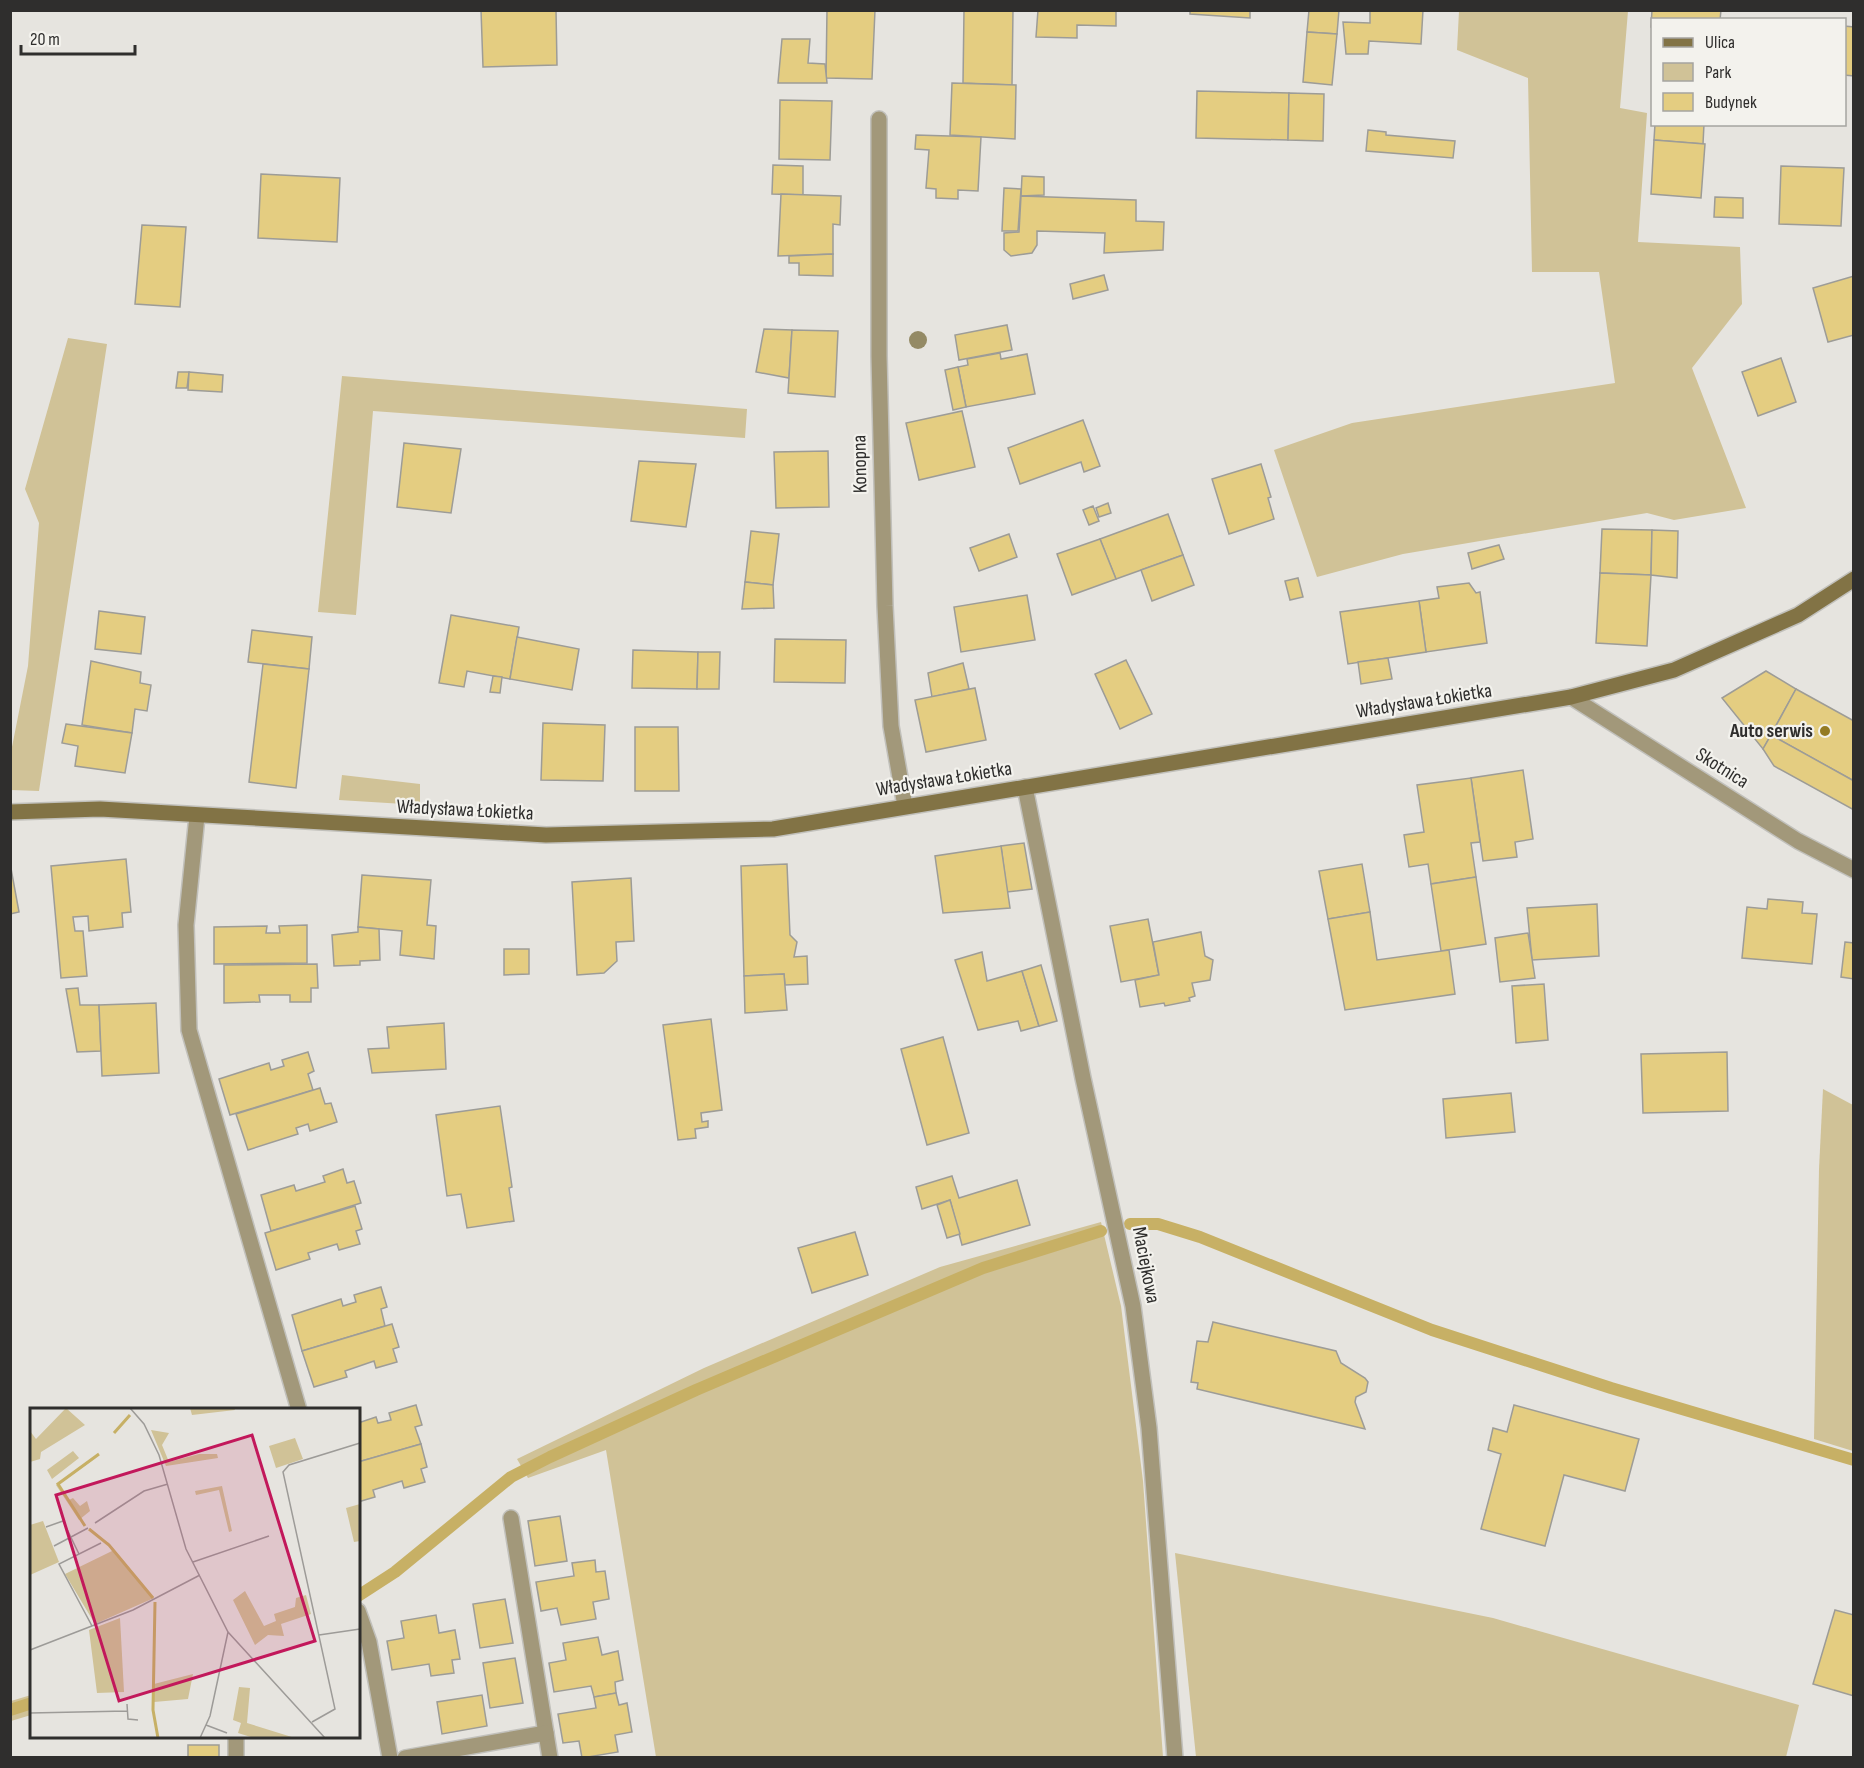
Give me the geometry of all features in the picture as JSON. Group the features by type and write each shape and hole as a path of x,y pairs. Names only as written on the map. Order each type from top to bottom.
{"street":[{"name":"Konopna","path":"879,119 879,356 885,594 891,726 905,806"},
{"name":"Władysława Łokietka","path":"10,812 100,809 546,835 773,829 1571,697 1674,670 1798,615 1854,579"},
{"name":"Skotnica","path":"1571,697 1798,841 1854,870"},
{"name":"Maciejkowa","path":"1025,787 1083,1078 1116,1218 1133,1306 1149,1428 1175,1758"},
{"path":"197,816 186,925 189,1030 297,1408"},
{"path":"511,1518 550,1758"},
{"path":"360,1617 369,1642 390,1758"},
{"path":"405,1758 546,1733"},
{"path":"236,1738 236,1758"}],"green space":[{"path":"1459,11 1628,11 1620,108 1647,113 1638,242 1740,247 1742,304 1692,368 1746,508 1674,520 1647,513 1403,554 1317,577 1274,450 1352,423 1615,383 1599,272 1532,272 1528,78 1457,50"},
{"path":"68,338 107,344 39,791 11,790 11,752 28,666 39,523 25,489"},
{"path":"342,376 747,409 745,438 373,411 356,615 318,612"},
{"path":"342,775 420,784 420,805 339,800"},
{"path":"1823,1089 1853,1105 1853,1451 1814,1439 1819,1169"},
{"path":"1101,1222 1121,1306 1143,1481 1163,1757 656,1757 606,1450 528,1478 517,1459 704,1368 940,1267"},
{"path":"1175,1553 1493,1618 1799,1705 1786,1757 1196,1757"},
{"path":"30,1695 30,1715 11,1721 11,1701"}],"building":[{"path":"481,10 556,10 557,65 483,67"},
{"path":"827,10 875,10 872,79 826,78"},
{"path":"964,10 1013,10 1012,85 963,83"},
{"path":"1038,10 1116,10 1116,26 1077,25 1077,38 1036,37"},
{"path":"1190,10 1250,10 1250,18 1190,14"},
{"path":"1309,10 1339,10 1337,34 1307,32"},
{"path":"1370,10 1423,10 1421,44 1369,41 1368,54 1346,54 1343,22 1370,23"},
{"path":"1652,10 1721,10 1720,18 1652,18"},
{"path":"1846,26 1854,27 1854,76 1846,75"},
{"path":"1307,32 1337,34 1332,85 1303,82"},
{"path":"782,39 810,39 808,63 825,64 827,83 778,83"},
{"path":"952,83 1016,85 1015,139 950,135"},
{"path":"1197,91 1289,93 1288,140 1196,138"},
{"path":"1289,93 1324,94 1323,141 1288,140"},
{"path":"780,100 832,101 830,160 779,159"},
{"path":"1655,126 1704,126 1703,144 1654,140"},
{"path":"1368,130 1386,132 1386,135 1455,141 1453,158 1366,151"},
{"path":"916,135 981,137 978,191 958,190 958,199 936,198 936,189 926,188 929,150 915,149"},
{"path":"1654,140 1705,144 1701,198 1651,194"},
{"path":"773,165 803,166 803,195 772,194"},
{"path":"1781,166 1844,168 1841,226 1779,224"},
{"path":"261,174 340,178 337,242 258,238"},
{"path":"1022,176 1044,177 1044,195 1021,196"},
{"path":"1004,188 1021,189 1018,231 1002,231"},
{"path":"781,194 841,196 840,225 833,224 833,254 778,256"},
{"path":"1021,196 1136,200 1136,221 1164,222 1163,250 1104,253 1105,233 1037,231 1037,245 1032,253 1011,256 1004,250 1004,233 1019,232"},
{"path":"1715,197 1743,198 1743,218 1714,217"},
{"path":"142,225 186,227 180,307 135,304"},
{"path":"833,254 833,276 799,275 799,263 789,263 789,256"},
{"path":"1104,275 1108,290 1073,299 1070,284"},
{"path":"1854,276 1854,335 1828,342 1813,288"},
{"path":"1007,325 1012,350 959,360 955,335"},
{"path":"764,329 792,330 789,378 756,372"},
{"path":"792,330 838,331 835,397 788,393"},
{"path":"1000,353 1001,359 1027,354 1035,394 966,407 958,367 968,365 967,359"},
{"path":"1781,358 1796,402 1758,416 1742,372"},
{"path":"958,367 966,407 953,410 945,370"},
{"path":"178,372 189,372 187,388 176,388"},
{"path":"189,372 223,375 222,392 188,390"},
{"path":"962,411 975,467 919,480 906,423"},
{"path":"1083,420 1100,466 1084,472 1081,462 1020,484 1008,448"},
{"path":"404,443 461,449 451,513 397,507"},
{"path":"828,451 829,507 776,508 774,452"},
{"path":"639,461 696,464 686,527 631,521"},
{"path":"1261,464 1271,497 1268,498 1274,519 1229,534 1212,479"},
{"path":"1108,503 1111,513 1099,517 1096,508"},
{"path":"1093,506 1099,521 1089,525 1083,510"},
{"path":"1168,514 1183,555 1116,579 1100,539"},
{"path":"1602,529 1652,530 1651,575 1600,573"},
{"path":"1652,530 1678,531 1677,578 1651,575"},
{"path":"751,531 779,534 773,585 745,582"},
{"path":"1009,534 1017,557 979,571 970,548"},
{"path":"1100,539 1116,579 1072,595 1057,554"},
{"path":"1499,545 1504,559 1472,569 1468,553"},
{"path":"1183,555 1194,585 1152,601 1141,570"},
{"path":"1600,573 1651,575 1647,646 1596,643"},
{"path":"1298,578 1303,597 1290,600 1285,581"},
{"path":"745,582 773,585 774,608 742,609"},
{"path":"1469,583 1476,593 1480,592 1487,643 1426,652 1419,601 1439,598 1437,587"},
{"path":"1027,595 1035,640 961,652 954,607"},
{"path":"1419,601 1426,652 1348,664 1340,612"},
{"path":"99,611 145,617 141,654 95,649"},
{"path":"451,615 519,627 510,679 467,671 464,687 439,683"},
{"path":"252,630 312,637 309,669 248,662"},
{"path":"517,637 579,649 572,690 510,679"},
{"path":"775,639 846,640 845,683 774,682"},
{"path":"633,650 698,652 697,689 632,688"},
{"path":"698,652 720,652 719,689 697,689"},
{"path":"1388,658 1392,679 1361,684 1358,662"},
{"path":"1126,660 1152,714 1120,729 1095,674"},
{"path":"91,661 141,672 140,683 151,685 147,711 135,709 132,733 82,725"},
{"path":"963,663 969,689 932,697 928,673"},
{"path":"263,664 309,669 296,788 249,782"},
{"path":"1766,671 1796,689 1763,749 1722,698"},
{"path":"493,676 502,677 500,693 490,692"},
{"path":"975,688 986,740 926,752 915,700"},
{"path":"1796,689 1854,721 1854,781 1771,735"},
{"path":"543,723 605,725 603,781 541,780"},
{"path":"66,724 132,733 125,773 75,766 78,746 62,743"},
{"path":"635,727 678,727 679,791 635,791"},
{"path":"1771,735 1854,781 1854,810 1774,766 1763,749"},
{"path":"1523,770 1533,839 1515,842 1517,857 1483,861 1471,778"},
{"path":"1471,778 1480,842 1471,843 1476,877 1431,884 1428,864 1409,867 1404,835 1424,832 1417,785"},
{"path":"1024,843 1032,889 1007,892 1001,846"},
{"path":"1001,846 1010,908 943,913 935,856"},
{"path":"126,859 131,912 122,913 123,927 89,931 88,916 73,917 75,931 83,931 87,976 61,978 51,866"},
{"path":"10,863 19,912 10,914"},
{"path":"787,864 790,935 797,942 794,957 807,956 808,984 785,985 784,974 744,976 741,866"},
{"path":"1362,864 1370,912 1328,919 1319,871"},
{"path":"362,875 431,880 427,925 436,926 434,959 400,955 402,931 358,927"},
{"path":"1476,877 1486,944 1441,951 1431,884"},
{"path":"631,878 634,941 616,942 617,961 604,973 577,975 572,882"},
{"path":"1768,899 1803,902 1802,913 1817,914 1812,964 1742,958 1747,907 1767,909"},
{"path":"1597,904 1599,956 1532,960 1527,908"},
{"path":"1370,912 1377,960 1449,950 1455,994 1345,1010 1328,919"},
{"path":"1148,919 1159,975 1121,982 1110,926"},
{"path":"307,925 307,963 214,964 214,927 267,926 266,933 280,933 279,926"},
{"path":"358,927 379,929 380,960 360,961 360,965 334,966 332,935 358,932"},
{"path":"1201,932 1205,956 1213,960 1210,980 1192,983 1195,996 1189,998 1190,1001 1165,1006 1164,1003 1140,1007 1135,980 1159,975 1153,942"},
{"path":"1528,933 1535,978 1500,982 1495,938"},
{"path":"1845,942 1854,943 1854,979 1841,977"},
{"path":"504,949 529,949 529,974 504,975"},
{"path":"982,952 987,981 1022,971 1039,1026 1021,1031 1018,1021 978,1030 955,960"},
{"path":"317,964 318,988 311,988 311,1002 290,1002 290,995 259,995 260,1002 224,1003 224,965"},
{"path":"1041,965 1057,1021 1039,1026 1022,971"},
{"path":"784,974 787,1010 745,1013 744,976"},
{"path":"1544,984 1548,1040 1516,1043 1512,986"},
{"path":"78,988 80,1005 99,1005 101,1051 77,1052 66,989"},
{"path":"156,1003 159,1073 102,1076 99,1005"},
{"path":"711,1019 722,1110 701,1113 702,1122 708,1121 708,1127 695,1129 696,1138 678,1140 663,1025"},
{"path":"444,1023 446,1069 372,1073 368,1049 389,1048 387,1027"},
{"path":"943,1037 969,1133 927,1145 901,1049"},
{"path":"308,1052 314,1071 308,1074 313,1090 230,1115 219,1079 269,1063 271,1070 284,1066 282,1060"},
{"path":"1727,1052 1728,1111 1643,1113 1641,1054"},
{"path":"320,1088 325,1104 331,1103 337,1122 310,1131 308,1124 296,1128 298,1134 248,1150 236,1114"},
{"path":"1511,1093 1515,1132 1446,1138 1443,1099"},
{"path":"500,1106 512,1187 509,1188 514,1221 467,1228 461,1194 447,1196 436,1115"},
{"path":"343,1169 347,1183 354,1181 361,1203 271,1231 261,1195 294,1185 296,1191 325,1182 323,1176"},
{"path":"952,1176 959,1198 1017,1180 1030,1225 962,1245 950,1200 922,1209 916,1187"},
{"path":"950,1200 960,1234 947,1238 937,1205"},
{"path":"355,1206 362,1229 356,1231 360,1244 339,1250 337,1244 308,1253 310,1259 276,1270 265,1233"},
{"path":"855,1232 868,1275 812,1293 798,1248"},
{"path":"381,1287 387,1307 381,1309 385,1326 302,1351 292,1315 341,1299 343,1306 356,1302 354,1295"},
{"path":"1213,1322 1336,1351 1341,1363 1368,1382 1366,1392 1356,1397 1355,1402 1365,1429 1197,1389 1198,1383 1191,1382 1197,1341 1208,1342"},
{"path":"392,1324 399,1347 393,1349 397,1362 376,1368 374,1361 345,1371 347,1377 314,1387 302,1351"},
{"path":"416,1405 422,1425 415,1427 421,1444 360,1461 360,1422 376,1417 378,1423 391,1420 389,1413"},
{"path":"1514,1405 1639,1439 1625,1491 1564,1475 1545,1546 1481,1529 1501,1454 1488,1450 1493,1428 1507,1432"},
{"path":"421,1444 427,1467 421,1469 425,1482 404,1488 402,1481 373,1490 375,1497 360,1501 360,1461"},
{"path":"560,1516 567,1561 535,1566 528,1521"},
{"path":"595,1560 596,1572 605,1571 609,1599 593,1602 596,1619 561,1625 557,1608 541,1611 536,1582 574,1576 572,1563"},
{"path":"505,1599 513,1643 480,1648 473,1604"},
{"path":"1835,1610 1854,1615 1854,1696 1813,1684"},
{"path":"436,1615 439,1633 455,1630 460,1659 452,1660 454,1673 431,1676 429,1664 392,1670 387,1641 404,1638 401,1621"},
{"path":"598,1637 602,1655 618,1651 623,1680 615,1682 616,1693 594,1697 591,1686 554,1692 549,1663 566,1660 563,1643"},
{"path":"515,1658 523,1703 490,1708 483,1663"},
{"path":"616,1693 619,1705 627,1703 632,1732 615,1735 618,1752 582,1758 579,1741 563,1743 558,1714 596,1708 594,1697"},
{"path":"482,1695 487,1726 442,1734 437,1702"},
{"path":"188,1745 219,1745 219,1758 188,1758"}],"waterway":[{"path":"1130,1224 1158,1224 1200,1237 1432,1330 1611,1388 1854,1460"},
{"path":"360,1595 395,1572 511,1477 550,1457 696,1390 983,1268 1101,1231"},
{"path":"10,1710 30,1704"}],"place":[{"name":"Auto serwis","path":"1825,731"}]}
